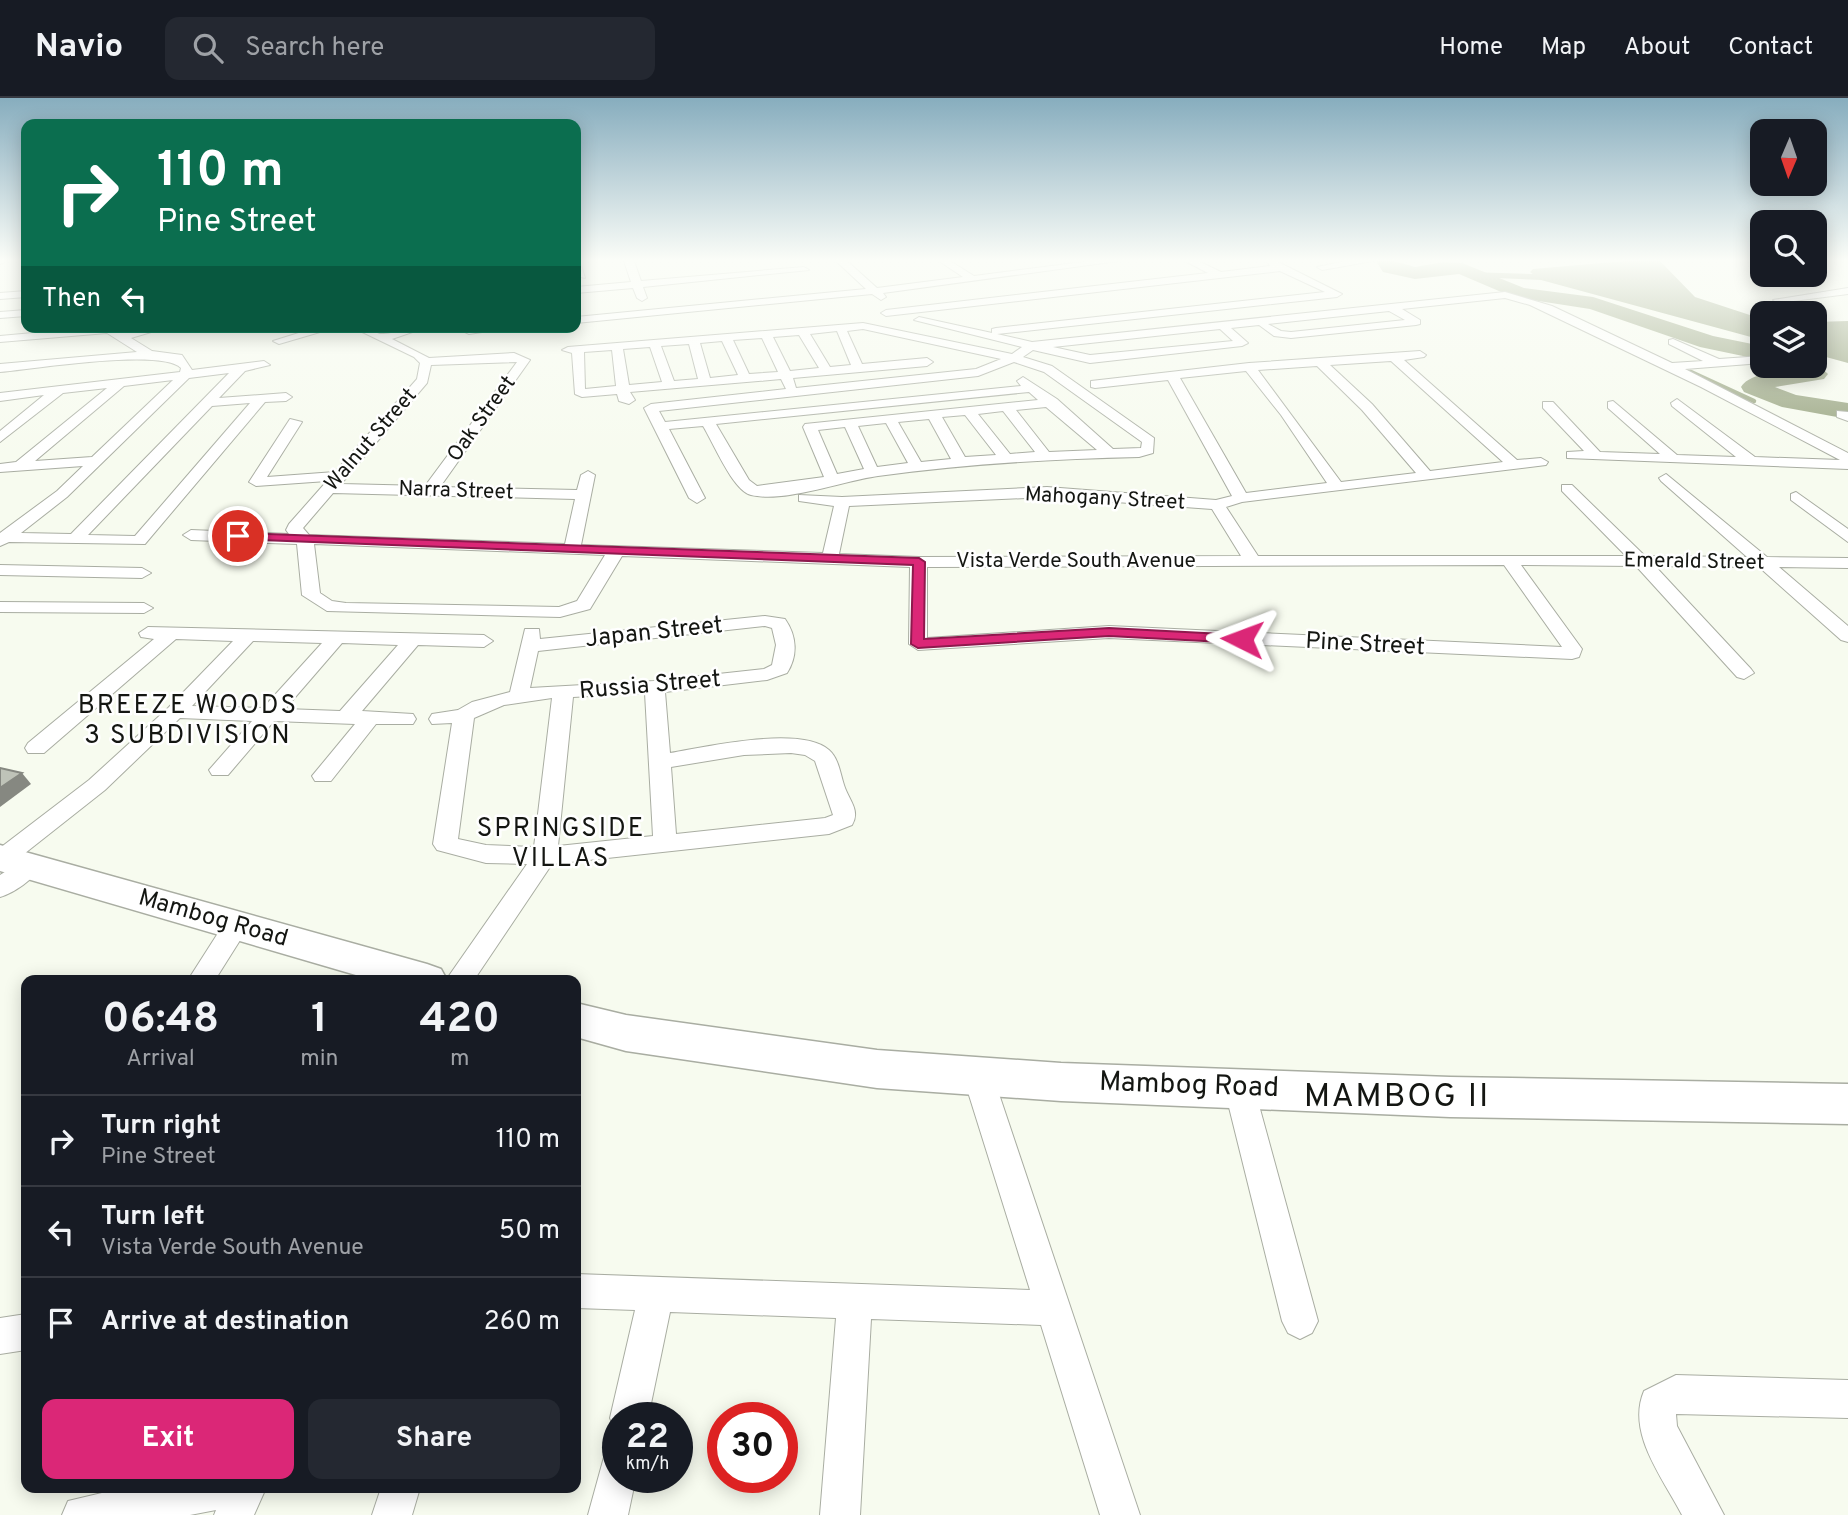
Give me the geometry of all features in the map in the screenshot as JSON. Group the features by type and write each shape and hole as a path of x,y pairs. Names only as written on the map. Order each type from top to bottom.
{"main road":[{"name":"Mambog Road","path":"8,868 236,926 409,975"},
{"name":"Mambog Road","path":"581,1021 625,1033 863,1067 1061,1082 1450,1097 1848,1104"}],"street":[{"path":"848,327 573,349 579,392 670,387 945,359"},
{"path":"708,422 743,483 753,491 872,472 1005,457 1139,453 1151,447 1149,441 1048,369 1014,358 879,327"},
{"path":"954,327 1090,359 1242,343 1224,327"},
{"path":"978,332 1032,327"},
{"path":"617,345 624,398 652,408 991,369 1031,346 1223,327"},
{"path":"1266,327 1278,334 1322,334 1382,327"},
{"path":"1393,327 1410,335"},
{"path":"1584,327 1774,417 1848,459"},
{"path":"827,328 1018,377 1052,402 1109,453"},
{"path":"802,330 827,372"},
{"path":"1358,330 1376,340"},
{"path":"842,331 858,369"},
{"path":"0,339 58,333"},
{"path":"114,333 149,354"},
{"path":"103,344 145,333"},
{"path":"279,341 309,333"},
{"name":"Walnut Street","path":"305,540 293,530 295,527 422,380 426,362 418,355 371,333"},
{"path":"382,338 400,333"},
{"path":"766,333 832,478"},
{"path":"1322,334 1339,343"},
{"path":"726,336 746,380"},
{"path":"692,338 705,383"},
{"path":"654,342 670,387"},
{"path":"1673,342 1718,363"},
{"path":"851,353 904,365"},
{"path":"0,368 149,354 178,358 187,368 185,375 93,461 62,494 3,539"},
{"path":"1096,384 1250,367 1420,355"},
{"path":"1393,356 1514,465"},
{"name":"Oak Street","path":"426,362 514,357 524,360 430,490"},
{"path":"1670,367 1750,360"},
{"path":"1320,362 1367,407 1427,476"},
{"path":"0,397 264,365"},
{"path":"1250,367 1286,413 1337,487"},
{"path":"75,539 212,402 240,369"},
{"path":"1172,375 1241,498"},
{"path":"19,467 120,383"},
{"path":"662,426 1034,388"},
{"path":"0,438 60,389"},
{"path":"212,402 286,397"},
{"path":"3,539 75,539 141,547 261,399"},
{"path":"810,428 1052,402"},
{"path":"1677,403 1752,462"},
{"path":"1548,405 1597,457"},
{"path":"1613,405 1674,459"},
{"path":"1007,407 1044,454"},
{"path":"652,408 697,498"},
{"path":"969,411 1005,457"},
{"path":"934,415 960,462"},
{"path":"890,419 917,467"},
{"name":"Narra Street","path":"295,422 256,482 334,482 430,490 582,495"},
{"path":"850,423 872,472"},
{"path":"0,427 16,426"},
{"path":"1572,455 1848,465"},
{"path":"0,468 93,461"},
{"path":"1217,505 1241,498 1541,461"},
{"path":"572,549 588,475"},
{"path":"1666,478 1848,636"},
{"path":"1567,488 1641,561 1744,673"},
{"name":"Mahogany Street","path":"804,498 842,502 1047,492 1217,505 1253,561"},
{"path":"1796,497 1848,537"},
{"path":"830,558 842,502"},
{"name":"Vista Verde South Avenue","path":"191,535 919,562 1541,560"},
{"path":"305,540 311,595 327,606 346,608 570,610 584,605 617,550"},
{"name":"Emerald Street","path":"1541,560 1848,563"},
{"name":"Pine Street","path":"919,562 918,644 1109,632 1572,653 1573,649 1510,561"},
{"path":"0,570 142,572"},
{"path":"0,607 144,608"},
{"path":"519,695 535,620"},
{"name":"Japan Street","path":"529,646 765,621 779,622 786,632 784,659 780,669"},
{"path":"148,633 335,640 484,641"},
{"path":"36,748 170,635"},
{"path":"8,868 175,712 247,637"},
{"path":"220,770 335,640"},
{"path":"345,718 411,641"},
{"name":"Russia Street","path":"439,719 464,715 485,703 519,695 655,687 767,674 780,669"},
{"path":"655,687 665,844"},
{"path":"462,975 545,856 563,694"},
{"path":"175,712 369,720 406,719"},
{"path":"464,715 445,844 486,854 545,856 829,826 844,819 845,810 834,788 830,768 822,755 807,746 784,743 658,762"},
{"path":"323,776 369,720"},
{"path":"204,975 236,926"},
{"path":"978,1076 1119,1515"},
{"path":"1239,1087 1300,1321"},
{"path":"581,1291 1053,1308"},
{"path":"632,1402 656,1294"},
{"path":"840,1515 855,1301"},
{"path":"0,1336 21,1333"},
{"path":"1703,1515 1658,1430 1657,1404 1676,1394 1848,1399"},
{"path":"82,1515 202,1493"},
{"path":"234,1515 244,1493"},
{"path":"392,1515 399,1493"},
{"path":"608,1515 613,1493"}],"shaded area":[{"path":"1715,327 1750,327 1750,337"},
{"path":"1827,327 1848,327 1848,363 1827,357"}],"building":[{"path":"0,768 22,773 0,788"}],"waterway":[{"path":"1664,327 1708,342 1750,351"},
{"path":"1691,372 1754,401"},
{"path":"1789,378 1753,387 1791,402 1848,411"}],"district":[{"name":"BREEZE WOODS 3 SUBDIVISION","path":"188,721"},
{"name":"SPRINGSIDE VILLAS","path":"561,844"},
{"name":"MAMBOG II","path":"1397,1098"}],"route":[{"path":"238,536 919,562 918,644 1109,632 1242,639"}]}
